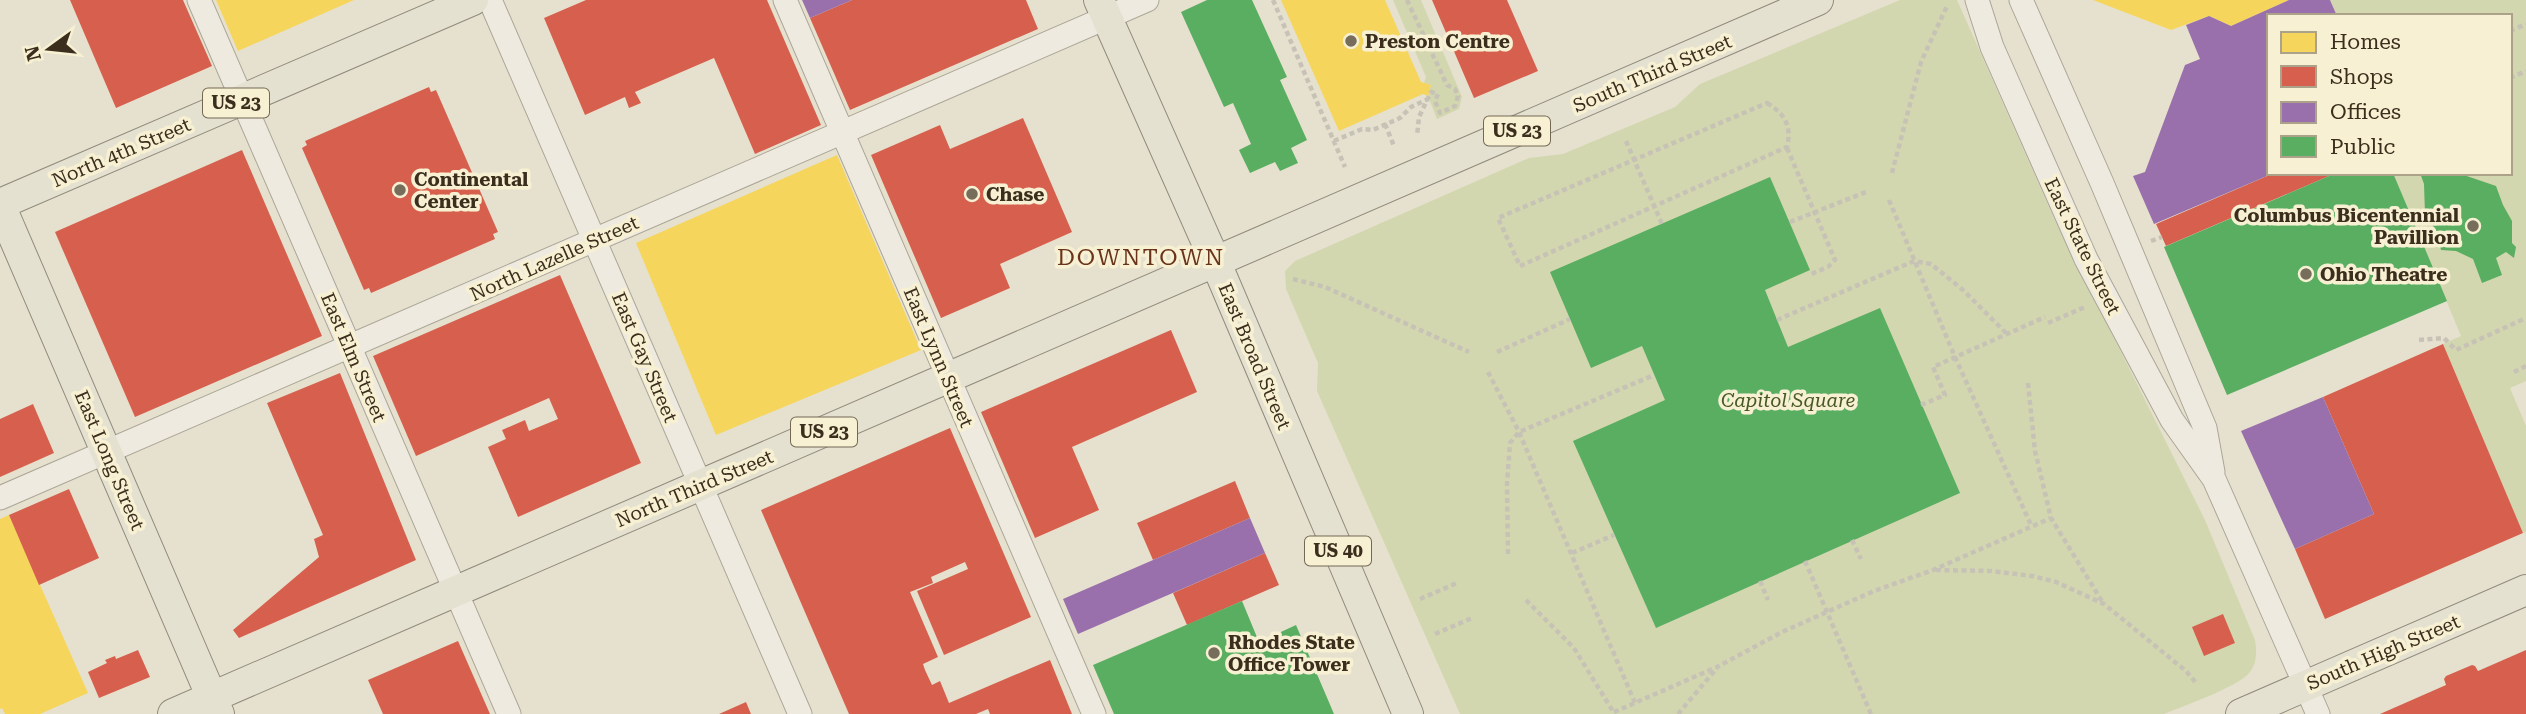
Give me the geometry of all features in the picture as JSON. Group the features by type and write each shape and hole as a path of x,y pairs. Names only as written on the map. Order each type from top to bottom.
{"main road":[{"name":"North 4th Street","path":"0,205 472,0"},
{"name":"South Third Street","path":"1216,263 1818,0"},
{"name":"East Broad Street","path":"1103,9 1216,263 1408,714"},
{"name":"East Long Street","path":"0,205 216,706"},
{"name":"North Third Street","path":"173,714 216,706 456,592 1216,263"},
{"name":"South High Street","path":"2241,714 2526,590"}],"street":[{"name":"East Elm Street","path":"199,0 509,714"},
{"name":"East Gay Street","path":"490,0 800,714"},
{"name":"East Lynn Street","path":"785,0 1094,714"},
{"name":"North Lazelle Street","path":"0,498 842,133 1103,9 1147,0"},
{"name":"East State Street","path":"1977,0 1992,47 2086,259 2172,420 2214,479 2318,714"},
{"name":"East State Street","path":"2021,0 2102,183 2205,428 2214,479"}],"path":[{"path":"1273,0 1345,167"},
{"path":"1407,0 1447,85 1455,89 1458,96 1455,106 1440,113 1435,101 1447,85"},
{"path":"1892,173 1921,62 1947,6"},
{"path":"1417,136 1419,117 1432,92 1438,94"},
{"path":"1334,141 1362,129 1373,130 1400,118 1411,107 1429,98"},
{"path":"1787,147 1520,266 1498,218 1767,103 1779,110 1787,121 1790,135 1787,147 1835,260 1828,267 1809,275"},
{"path":"1385,124 1394,146"},
{"path":"1626,141 1662,224"},
{"path":"1790,222 1866,192"},
{"path":"1889,200 1955,357 2031,526"},
{"path":"2151,241 2162,237"},
{"path":"1777,320 1914,261 1931,264 1963,290 2007,334"},
{"path":"1293,279 1325,287 1469,352"},
{"path":"2048,324 2085,307"},
{"path":"1921,405 1945,395 1933,367 2045,317"},
{"path":"1497,352 1570,318"},
{"path":"2419,340 2444,338 2456,350 2526,318"},
{"path":"2514,372 2526,366"},
{"path":"1488,372 1519,432 1635,703"},
{"path":"1508,554 1507,484 1510,443 1519,432 1654,375"},
{"path":"2028,383 2036,456 2051,518 2104,604"},
{"path":"1526,600 1574,648 1614,713 1717,667 1826,612 1933,570 2051,518"},
{"path":"1572,553 1614,535"},
{"path":"1852,540 1861,559"},
{"path":"1805,561 1871,714"},
{"path":"1933,570 1991,571 2056,582 2104,604 2186,671 2197,684"},
{"path":"1760,581 1768,600"},
{"path":"1420,599 1457,583"},
{"path":"1435,634 1472,618"},
{"path":"1678,714 1717,667"}],"green space":[{"path":"1393,0 1421,0 1462,97 1459,109 1437,119 1428,96 1431,85 1424,83 1426,77"},
{"name":"Capitol Square","path":"1900,0 1957,0 2053,216 2205,520 2255,640 2254,666 2234,684 2164,714 1460,714 1317,391 1318,363 1286,289 1285,271 1295,261 1529,158 1563,154 1675,107 1700,84"},
{"path":"2330,0 2526,0 2526,381 2510,388 2526,426 2526,532 2523,533 2443,344 2461,336 2394,175 2512,175 2512,14 2336,14"}],"building: Homes":[{"path":"216,0 354,0 238,51"},
{"name":"Preston Centre","path":"1281,0 1385,0 1421,82 1431,85 1428,96 1423,94 1339,131"},
{"path":"2093,0 2289,0 2231,26 2209,16 2171,30"},
{"path":"837,155 921,350 716,435 636,243"},
{"path":"9,515 88,693 40,714 5,714 2,708 0,709 0,519"}],"building: Shops":[{"path":"70,0 183,0 212,66 116,108"},
{"path":"586,0 767,0 821,125 755,154 714,58 635,92 641,103 629,108 625,97 585,115 544,18"},
{"path":"852,0 1026,0 1038,29 850,110 810,18"},
{"path":"1432,0 1507,0 1538,71 1474,98"},
{"name":"Continental Center","path":"429,87 431,92 436,90 498,232 493,234 495,239 371,293 369,288 364,290 302,148 307,145 305,141"},
{"name":"Chase","path":"1023,118 1072,232 1000,264 1010,288 941,318 871,155 940,125 950,149"},
{"path":"242,150 322,336 135,417 55,232"},
{"path":"2269,175 2331,175 2166,246 2156,224"},
{"path":"560,275 641,463 518,517 488,447 506,439 502,430 525,420 529,431 558,419 549,398 416,456 373,356"},
{"path":"1171,330 1197,392 1072,447 1099,510 1035,538 981,412"},
{"path":"2443,344 2523,533 2325,619 2295,549 2374,514 2323,397"},
{"path":"340,373 416,560 239,638 233,630 319,557 314,539 323,535 267,403"},
{"path":"33,404 54,453 0,477 0,419"},
{"path":"950,428 1031,617 944,655 917,591 968,569 965,562 931,577 933,583 910,592 938,657 923,664 925,670 932,685 940,681 949,703 1050,660 1072,714 990,714 988,709 976,714 849,714 761,510"},
{"path":"1235,481 1250,518 1153,560 1137,523"},
{"path":"69,489 99,558 39,585 9,515"},
{"path":"1265,553 1279,585 1187,625 1173,593"},
{"path":"2223,614 2235,643 2204,656 2192,627"},
{"path":"458,641 490,714 383,714 368,680"},
{"path":"138,650 150,677 99,698 88,672 107,663 105,660 115,656 116,659"},
{"path":"2526,650 2526,714 2380,714 2446,685 2446,676 2472,665 2478,671"},
{"path":"746,702 751,714 719,714"}],"building: Offices":[{"path":"802,0 852,0 810,18"},
{"path":"2289,0 2330,0 2336,14 2267,14 2267,175 2269,175 2154,224 2133,176 2145,172 2185,65 2200,59 2186,25 2209,16 2231,26"},
{"path":"2323,397 2374,514 2295,549 2241,431"},
{"path":"1250,518 1265,553 1078,634 1063,599"}],"building: Public":[{"path":"1207,0 1252,0 1287,77 1280,80 1307,140 1291,148 1298,163 1280,171 1275,162 1250,173 1239,150 1251,144 1233,103 1224,107 1181,12"},
{"name":"Ohio Theatre","path":"2331,175 2394,175 2447,301 2227,395 2164,247"},
{"name":"Columbus Bicentennial Pavillion","path":"2421,175 2464,175 2496,186 2512,221 2512,243 2516,247 2514,258 2506,252 2496,258 2502,275 2482,283 2473,259 2456,251 2441,250 2436,230 2425,214 2424,184"},
{"path":"1770,177 1810,270 1765,290 1788,347 1880,308 1960,493 1656,628 1573,441 1665,400 1642,346 1591,368 1550,272"},
{"name":"Rhodes State Office Tower","path":"1242,601 1259,642 1296,625 1334,714 1114,714 1093,665"}],"place":[{"name":"Preston Centre","path":"1351,41"},
{"name":"Continental Center","path":"400,190"},
{"name":"Chase","path":"972,194"},
{"name":"Columbus Bicentennial Pavillion","path":"2473,226"},
{"name":"Ohio Theatre","path":"2306,274"},
{"name":"Rhodes State Office Tower","path":"1214,653"}],"district":[{"name":"DOWNTOWN","path":"1141,257"}]}
